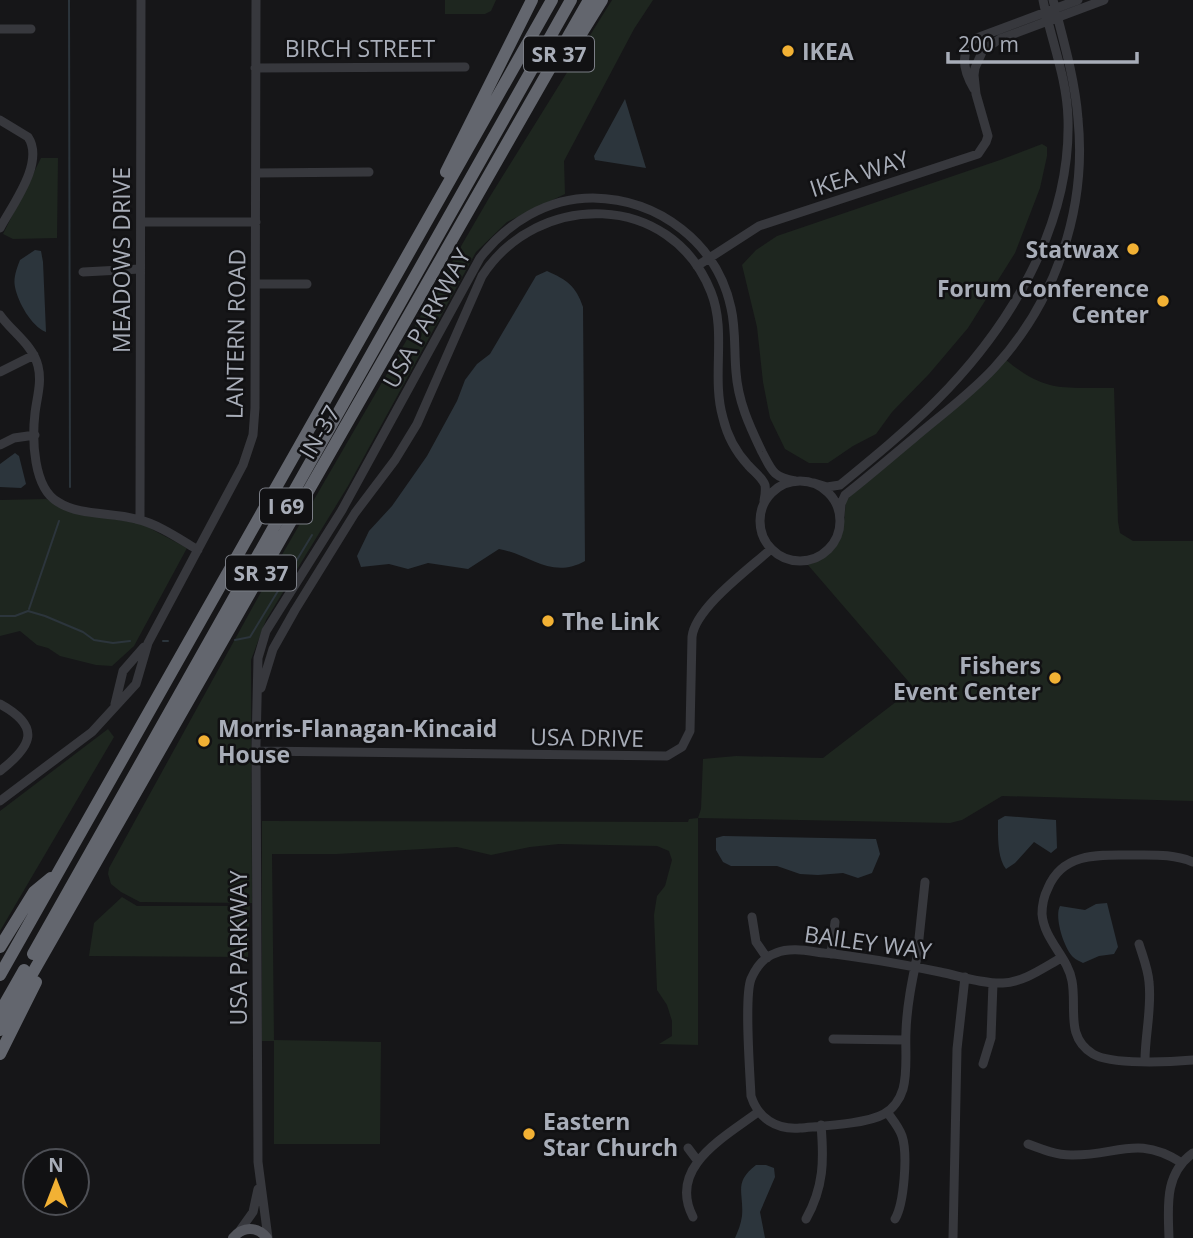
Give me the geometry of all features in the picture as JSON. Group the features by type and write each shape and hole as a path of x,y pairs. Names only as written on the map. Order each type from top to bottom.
{"highway":[{"path":"391,284 532,0"},
{"name":"SR 37","path":"541,20 547,0"},
{"name":"I 69","path":"0,975 552,0"},
{"name":"I 69","path":"0,1012 571,0"},
{"name":"IN-37","path":"0,1030 589,0"},
{"path":"529,107 546,91 602,0"},
{"path":"0,947 34,892 56,873"},
{"path":"0,1054 67,914"}],"main road":[{"path":"233,1236 254,1229 267,1238"}],"street":[{"name":"MEADOWS DRIVE","path":"140,520 141,0"},
{"name":"LANTERN ROAD","path":"0,801 92,732 138,680 148,643 243,465 253,435 256,399 256,0"},
{"name":"USA PARKWAY","path":"257,710 263,673 277,640 355,513 410,437 479,281 501,251 527,231 553,219 574,214 605,213 627,218 653,228 676,244 697,266 711,292 717,313 717,383 722,415 736,449 764,484 760,526 771,549 789,559 804,561 817,557 829,548 837,536 841,504 845,495 993,369 1028,324 1053,277 1064,249 1073,212 1080,154 1076,98 1052,12 1043,0"},
{"name":"IKEA WAY","path":"976,94 975,68 984,50 1078,0"},
{"name":"IKEA WAY","path":"697,266 759,226 978,154 986,142 988,130 965,68 965,51 968,44 979,35 1052,12 1104,0"},
{"name":"USA PARKWAY","path":"267,1238 259,1184 256,751 258,658 266,631 342,510 471,273 494,241 525,217 547,207 577,200 608,199 657,212 691,236 710,258 723,283 731,309 737,381 745,417 771,469 779,477 796,481 827,487 840,485 936,401 990,336 1034,266 1053,223 1068,143 1064,86 1052,12"},
{"path":"0,29 31,29"},
{"name":"BIRCH STREET","path":"255,68 465,67"},
{"path":"0,120 29,137 35,155 29,173 0,228"},
{"path":"256,173 369,172"},
{"path":"141,222 256,222"},
{"path":"83,272 141,269"},
{"path":"256,284 307,284"},
{"path":"0,315 34,355 39,377 34,418 35,435 40,481 45,491 58,503 71,508 154,525 198,550"},
{"path":"0,372 34,355"},
{"path":"0,445 18,436 35,435"},
{"path":"764,501 777,487 796,481"},
{"path":"814,483 825,489 833,498 840,516"},
{"name":"USA DRIVE","path":"256,751 667,756 682,747 690,731 692,637 695,624 707,608 771,549"},
{"name":"LANTERN ROAD","path":"114,708 123,671 148,643"},
{"path":"0,704 25,727 28,738 26,747 0,771"},
{"path":"1193,862 1166,855 1084,857 1067,864 1050,883 1042,908 1046,931 1072,980 1073,1022 1083,1046 1103,1059 1193,1060"},
{"path":"752,917 756,942 767,958 757,968 750,984 751,1096 758,1112 778,1126 792,1128 867,1120 887,1112 895,1105 902,1090 908,1001 915,967 925,882"},
{"path":"831,954 835,922"},
{"path":"1139,944 1150,992 1145,1060"},
{"name":"BAILEY WAY","path":"767,958 788,950 831,954 993,983"},
{"path":"983,1064 991,1038 993,983 1015,982 1061,958"},
{"path":"953,1238 957,1049 965,977"},
{"path":"833,1039 905,1040"},
{"path":"693,1217 686,1197 687,1181 697,1160 758,1112"},
{"path":"887,1112 899,1130 903,1143 903,1200 895,1219"},
{"path":"806,1219 818,1194 823,1172 821,1125"},
{"path":"1028,1144 1070,1155 1131,1147 1149,1148 1182,1163"},
{"path":"688,1148 697,1160"},
{"path":"1169,1238 1169,1190 1182,1163 1193,1153"},
{"name":"USA PARKWAY","path":"233,1236 253,1212 259,1184"}],"shaded area":[{"path":"445,0 496,0 491,11 485,14 445,14"},
{"path":"612,0 653,0 634,29 564,161 565,194 507,222 476,252 348,486 266,620 251,660 252,903 140,902 121,892 111,884 109,868 272,572 489,198"},
{"path":"625,99 646,168 595,160 594,156"},
{"path":"1042,144 1047,147 1047,156 1040,188 1015,253 968,328 892,412 876,434 828,463 809,463 785,449 770,418 757,327 742,265 756,250 777,236"},
{"path":"41,158 58,158 57,238 13,239 3,234"},
{"path":"35,250 41,251 43,262 46,332 35,325 26,313 15,284 20,260"},
{"path":"547,271 570,284 583,307 585,561 562,568 551,567 499,549 468,569 428,563 408,569 389,564 361,567 357,556 369,531 392,506 427,456 457,401 465,380 477,364 490,354 536,276"},
{"path":"1006,360 1045,384 1069,388 1114,388 1120,533 1133,541 1193,541 1193,801 1002,796 962,820 950,823 698,818 701,809 703,759 736,756 823,758 914,688 808,565 820,560 835,548 842,532 846,500"},
{"path":"15,453 19,456 26,484 21,488 0,487 0,464"},
{"path":"46,499 73,512 142,524 187,548 134,646 112,666 60,656 37,645 20,631 0,636 0,500"},
{"path":"108,729 114,737 0,931 0,811"},
{"path":"1005,816 1056,820 1057,848 1051,853 1034,842 1006,869 1000,853 998,832 998,820"},
{"path":"698,818 698,1045 659,1044 672,1036 672,1021 667,1005 657,990 654,915 657,896 665,886 672,860 669,851 657,846 559,844 491,855 457,847 337,854 272,854 274,1040 381,1042 380,1144 274,1144 274,1041 262,1041 262,821 688,822 689,819"},
{"path":"716,838 876,839 880,854 872,873 858,878 843,873 800,874 777,866 731,866 723,862 716,850"},
{"path":"122,897 137,906 250,906 248,957 89,956 94,923"},
{"path":"1107,903 1118,947 1114,954 1099,956 1083,963 1073,957 1063,940 1058,917 1060,906 1085,910 1096,904"},
{"path":"756,1165 774,1168 775,1177 760,1212 765,1238 735,1238 742,1216 742,1183 744,1177"}],"waterway":[{"path":"69,0 70,487"},
{"path":"29,609 59,521"},
{"path":"235,640 250,637 312,535"},
{"path":"0,616 15,616 28,611 83,632 94,640 113,643 130,641"},
{"path":"163,641 168,641"}],"place":[{"name":"IKEA","path":"788,51"},
{"name":"Statwax","path":"1133,249"},
{"name":"Forum Conference Center","path":"1163,301"},
{"name":"The Link","path":"548,621"},
{"name":"Fishers Event Center","path":"1055,678"},
{"name":"Morris-Flanagan-Kincaid House","path":"204,741"},
{"name":"Eastern Star Church","path":"529,1134"}]}
